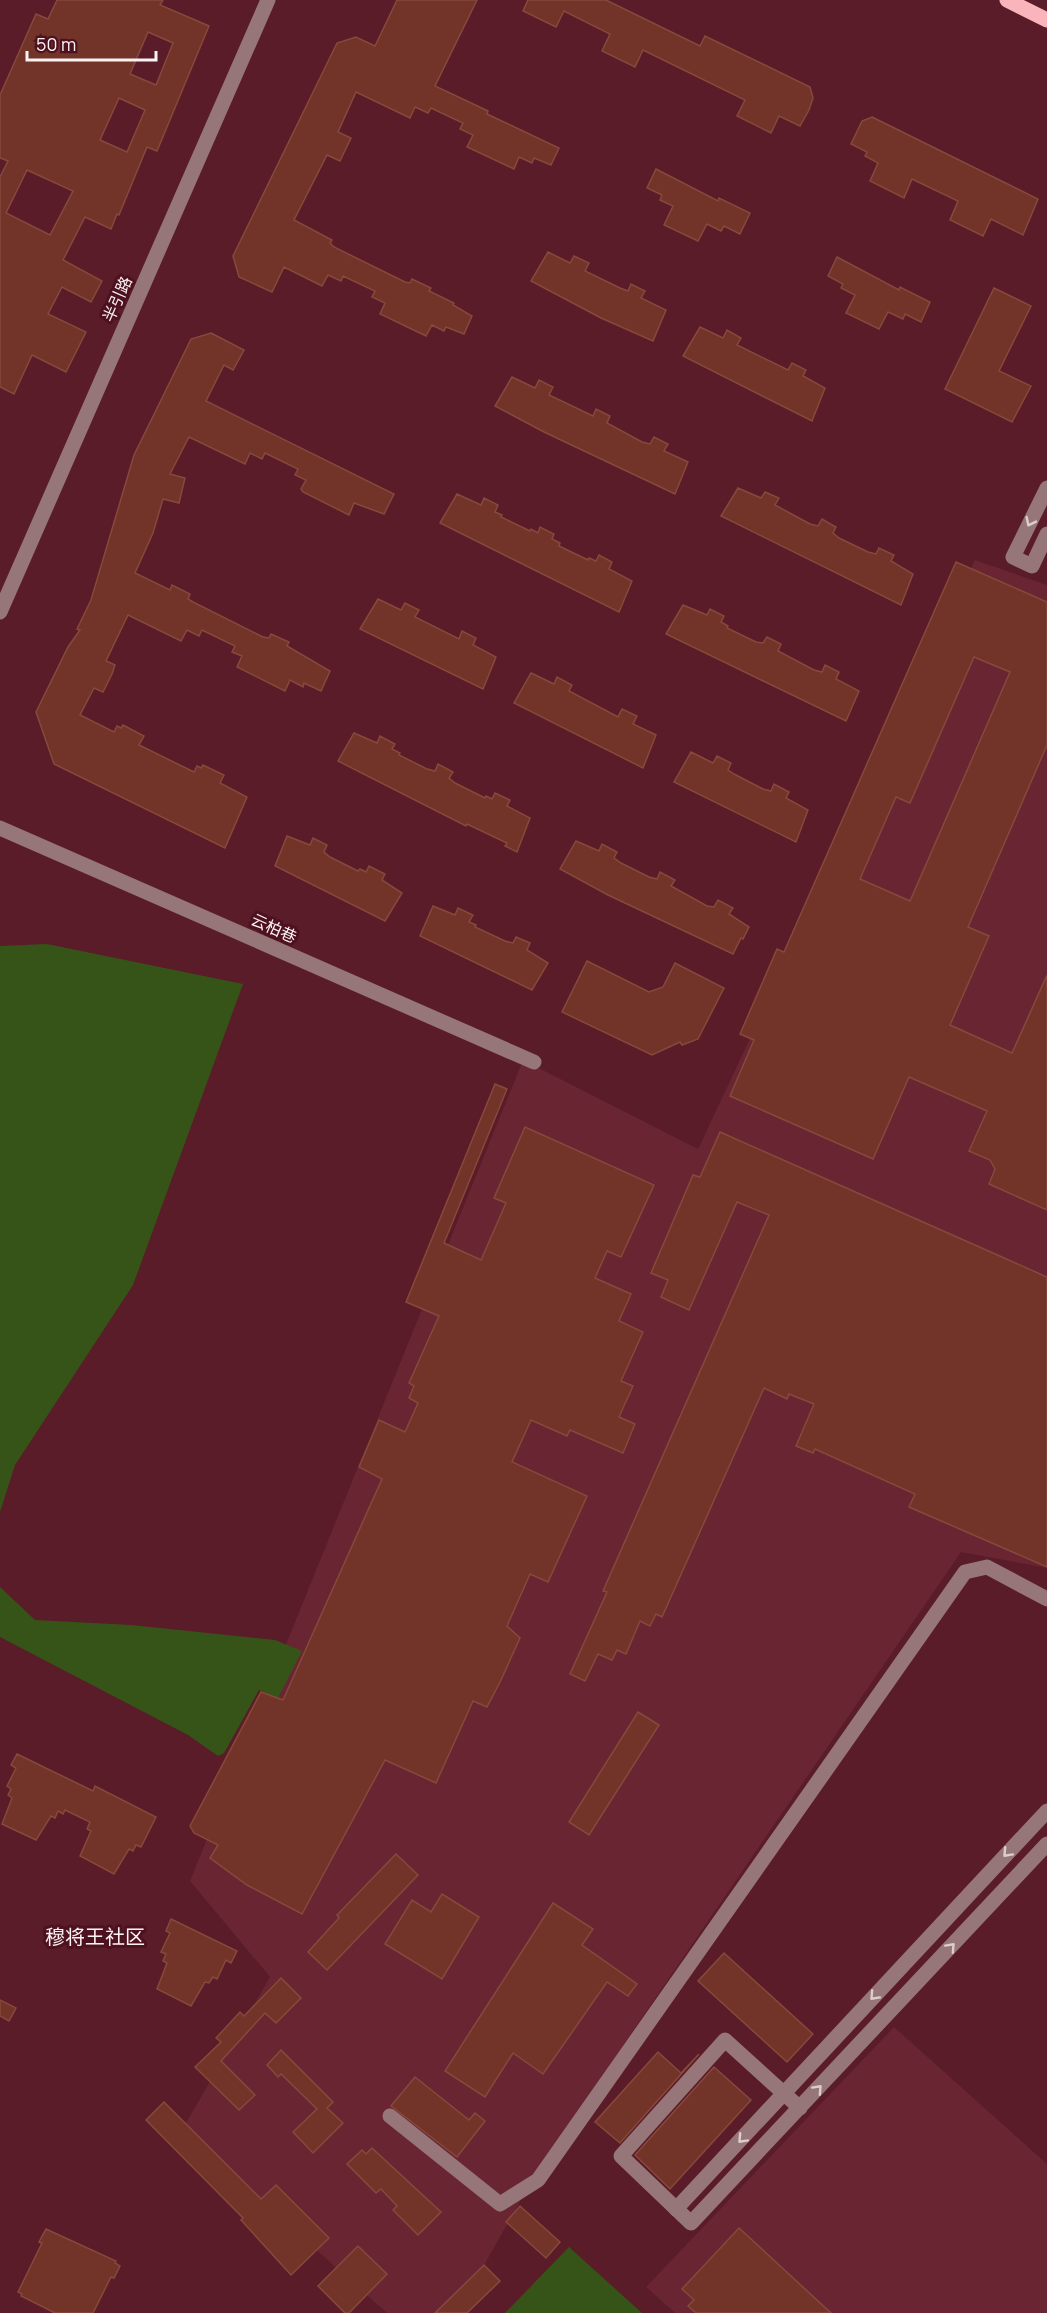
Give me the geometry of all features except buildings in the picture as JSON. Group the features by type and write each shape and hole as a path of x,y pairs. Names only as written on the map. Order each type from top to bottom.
{"main road":[{"path":"1007,0 1047,20"}],"street":[{"name":"半引路","path":"0,612 268,0"},
{"path":"1047,488 1013,557 1032,566 1047,534"},
{"name":"云柏巷","path":"0,828 534,1062"},
{"path":"390,2116 500,2204 538,2180 965,1572 987,1567 1047,1599"},
{"path":"676,2209 1047,1811"},
{"path":"800,2108 725,2040 621,2156 691,2223 800,2108 1047,1844"}],"shaded area":[{"path":"975,560 1047,585 1047,1568 961,1552 539,2168 457,2313 387,2313 182,2130 270,1977 190,1881 523,1060 698,1149"},
{"path":"894,2027 1047,2164 1047,2313 675,2313 646,2287"}],"green space":[{"path":"47,944 243,984 133,1285 15,1465 0,1512 0,946"},
{"path":"0,1587 35,1620 131,1625 275,1640 302,1651 278,1698 259,1690 224,1753 218,1756 188,1735 0,1637"},
{"path":"569,2247 642,2313 505,2313"}],"district":[{"name":"穆将王社区","path":"95,1937"}]}
